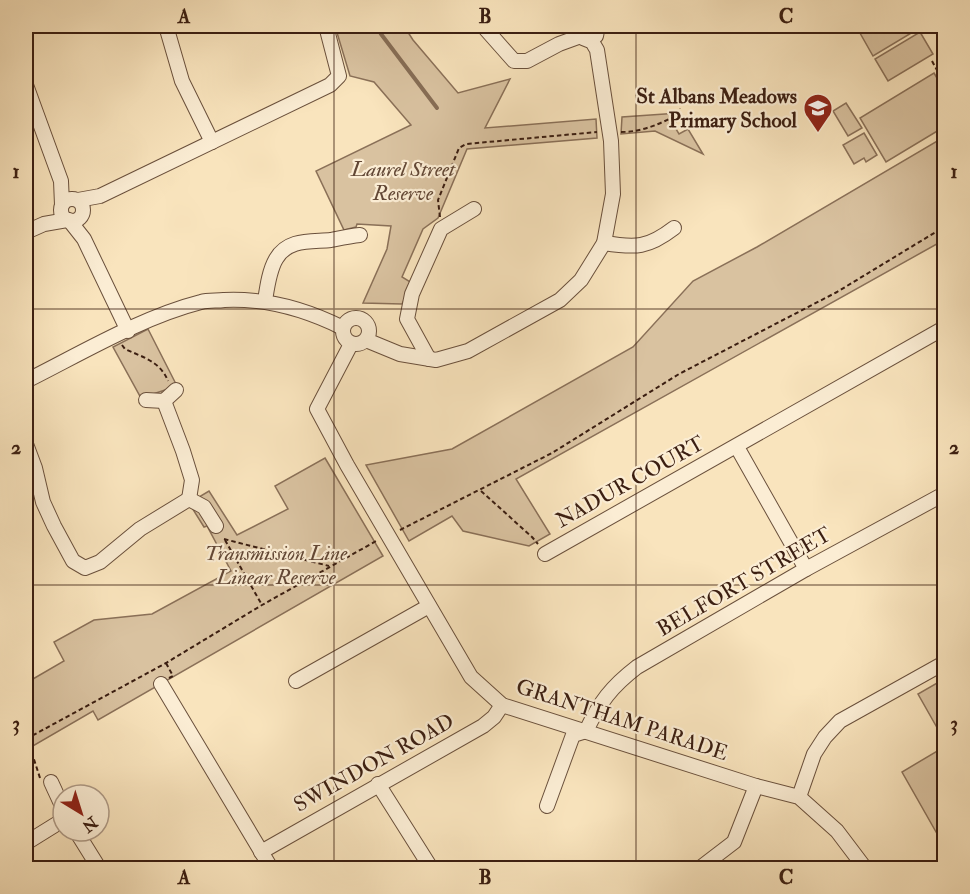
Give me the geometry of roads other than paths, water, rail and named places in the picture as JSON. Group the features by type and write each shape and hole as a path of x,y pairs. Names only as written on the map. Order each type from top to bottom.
{"street":[{"path":"166,26 182,81 212,142"},
{"path":"26,232 330,85 339,76 326,26"},
{"path":"366,340 400,354 436,360 468,351 560,300 581,280 604,243 613,194 610,131 597,50 591,31 559,44 527,61 514,61 483,26"},
{"path":"26,85 72,210 124,337"},
{"path":"429,358 407,319 412,294 441,229 474,209"},
{"path":"604,243 625,246 640,245 658,241 674,228"},
{"path":"265,301 273,266 281,252 311,240 360,235"},
{"path":"26,381 124,337 164,315 203,301 265,301 290,307 343,328"},
{"path":"352,318 362,319 369,330 366,340 358,345 351,344 344,338 343,328 352,318"},
{"name":"NADUR COURT","path":"545,554 945,328"},
{"name":"GRANTHAM PARADE","path":"351,344 317,409 347,465 471,676 502,705 756,786 799,797 837,831 865,868"},
{"path":"26,444 35,468 43,502 54,526 74,561 85,568 100,562 140,530 189,499 192,480 164,401 172,386"},
{"path":"146,400 164,401"},
{"path":"736,447 806,569"},
{"name":"BELFORT STREET","path":"547,806 573,735 586,731 604,696 621,679 637,667 806,569 945,494"},
{"path":"189,499 204,507 216,526"},
{"path":"296,681 429,606"},
{"path":"799,797 814,754 825,737 840,721 945,663"},
{"path":"161,684 271,868"},
{"name":"SWINDON ROAD","path":"261,852 483,726 494,717 502,705"},
{"path":"378,784 431,868"},
{"path":"700,868 734,842 756,786"},
{"path":"26,843 51,827"},
{"path":"83,843 99,868"}],"waterway":[{"path":"377,26 437,108"}],"place":[{"name":"St Albans Meadows Primary School","path":"818,134"}],"park label":[{"name":"Laurel Street Reserve","path":"403,181"},
{"name":"Transmission Line Linear Reserve","path":"276,565"}]}
